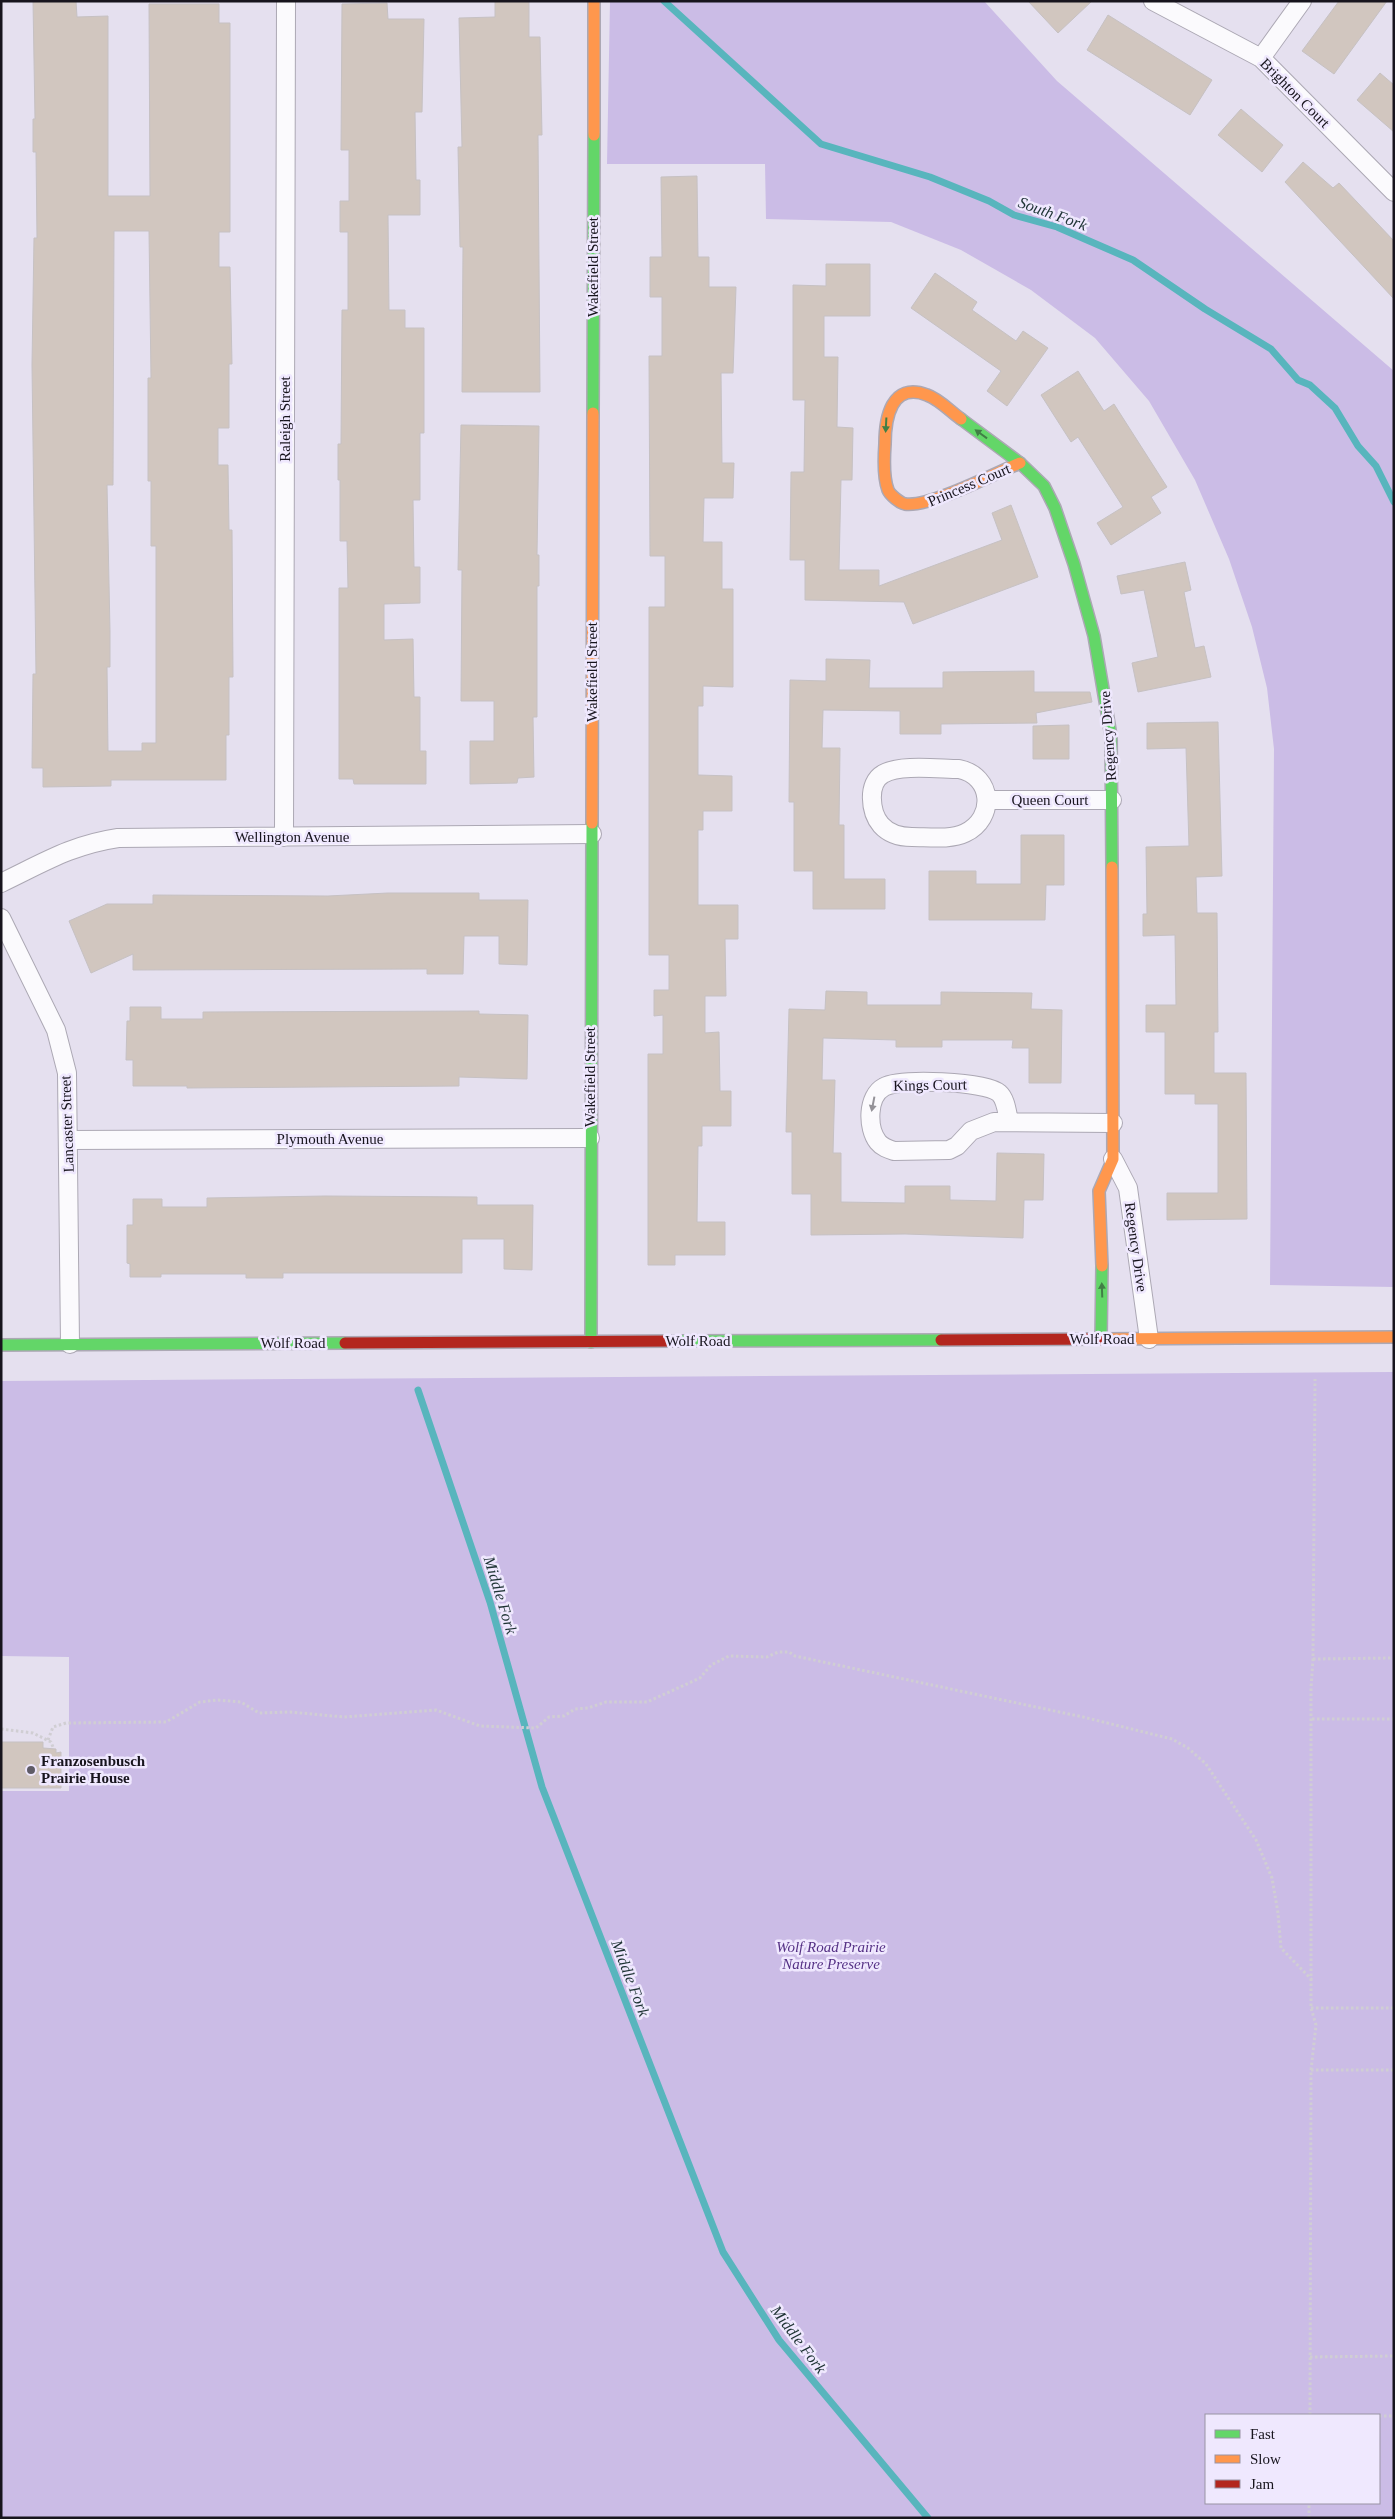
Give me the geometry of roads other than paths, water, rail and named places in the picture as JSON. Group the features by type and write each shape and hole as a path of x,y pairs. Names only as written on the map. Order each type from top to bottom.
{"street":[{"name":"Raleigh Street","path":"284,837 286,1"},
{"name":"Wakefield Street","path":"591,1342 594,1"},
{"name":"Brighton Court","path":"1153,1 1261,58 1394,192"},
{"path":"1261,58 1302,1"},
{"name":"Princess Court","path":"914,392 904,394 894,401 888,410 886,422 886,484 889,493 896,500 904,504 923,504 1020,463"},
{"name":"Regency Drive","path":"914,392 928,395 1020,463 1046,489 1081,578 1106,692 1111,736 1112,800 1113,1159 1099,1192 1103,1302 1102,1339"},
{"path":"959,769 970,771 985,789 988,800 985,812 973,828 964,834 953,836 901,837 882,826 872,804 874,782 882,774 894,770 959,769"},
{"name":"Queen Court","path":"988,800 1112,800"},
{"name":"Wellington Avenue","path":"1,883 70,849 93,842 143,837 592,834"},
{"name":"Lancaster Street","path":"1,918 56,1030 67,1073 70,1344"},
{"name":"Kings Court","path":"1010,1121 1001,1095 993,1089 970,1083 893,1083 877,1091 872,1102 873,1131 878,1142 894,1151 948,1150 957,1146 971,1131 994,1122 1113,1123"},
{"name":"Plymouth Avenue","path":"69,1140 590,1138"},
{"name":"Regency Drive","path":"1113,1159 1128,1188 1149,1339"},
{"name":"Wolf Road","path":"1,1345 1394,1337"}],"waterway":[{"name":"South Fork","path":"664,1 821,144 930,177 989,201 1014,215 1057,227 1133,260 1205,309 1271,349 1298,380 1310,385 1335,408 1358,446 1376,466 1394,502"},
{"name":"Middle Fork","path":"418,1390 490,1602 542,1787 723,2252 779,2340 928,2518"}],"place":[{"name":"Franzosenbusch Prairie House","path":"31,1770"}],"park label":[{"name":"Wolf Road Prairie Nature Preserve","path":"831,1956"}]}
